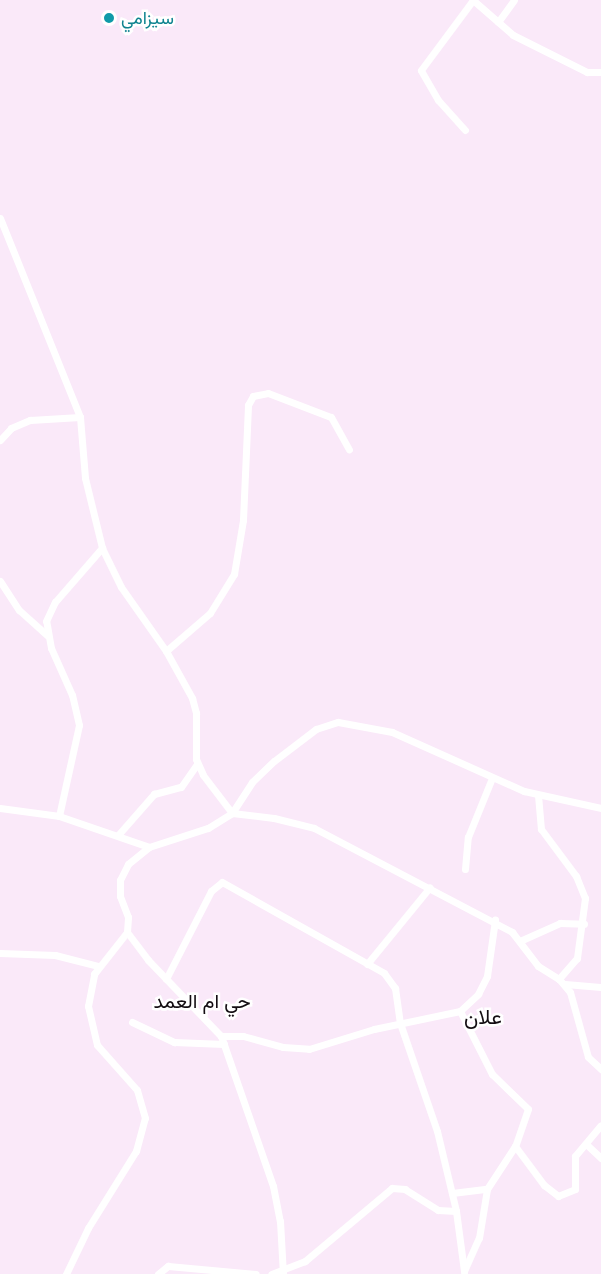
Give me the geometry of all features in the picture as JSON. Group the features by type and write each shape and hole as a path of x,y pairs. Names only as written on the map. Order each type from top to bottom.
{"street":[{"path":"465,130 438,100 421,70 473,0 513,35 587,72 601,72"},
{"path":"498,22 514,0"},
{"path":"0,218 80,417 85,478 102,548 121,587 166,651 195,705 197,764 232,813 274,818 314,828 495,920 522,940 538,966 562,981 601,987"},
{"path":"166,651 210,613 234,574 243,520 248,405 253,396 268,393 332,417 349,448"},
{"path":"0,440 11,428 30,420 80,417"},
{"path":"59,816 79,725 76,707 47,635 47,616 55,602 102,548"},
{"path":"0,581 19,610 47,635"},
{"path":"66,1274 88,1227 131,1161 145,1118 142,1098 102,1052 94,1036 88,993 98,966 127,932 128,917 120,896 120,880 128,864 149,847 208,828 232,813 266,768 304,736 330,722 392,732 492,778 538,795 601,808"},
{"path":"118,835 154,794 181,787 197,764"},
{"path":"465,869 468,837 492,778"},
{"path":"538,795 541,829 583,891 584,924 577,958 562,981"},
{"path":"0,808 59,816 149,847"},
{"path":"166,979 211,891 222,882 392,980 400,1023 437,1131 456,1211 464,1272"},
{"path":"367,964 430,887"},
{"path":"221,1036 243,1036 283,1047 309,1049 400,1023 460,1011 484,983 495,920"},
{"path":"522,940 560,923 584,924"},
{"path":"127,932 166,979 221,1036 273,1186 283,1273"},
{"path":"0,953 55,955 98,966"},
{"path":"562,981 576,1004 588,1057 601,1070"},
{"path":"460,1011 492,1074 528,1109 514,1146 487,1189 479,1238 464,1272"},
{"path":"132,1022 174,1042 224,1044"},
{"path":"514,1146 544,1185 562,1197 577,1185 574,1160 601,1125"},
{"path":"586,1144 601,1158"},
{"path":"271,1274 283,1273 305,1261 392,1188 405,1189 438,1210 456,1211"},
{"path":"452,1194 487,1189"},
{"path":"158,1274 168,1266 256,1274"}],"place":[{"name":"سيزامي","path":"109,18"}],"district":[{"name":"حي ام العمد","path":"202,1001"},
{"name":"علان","path":"483,1017"}]}
